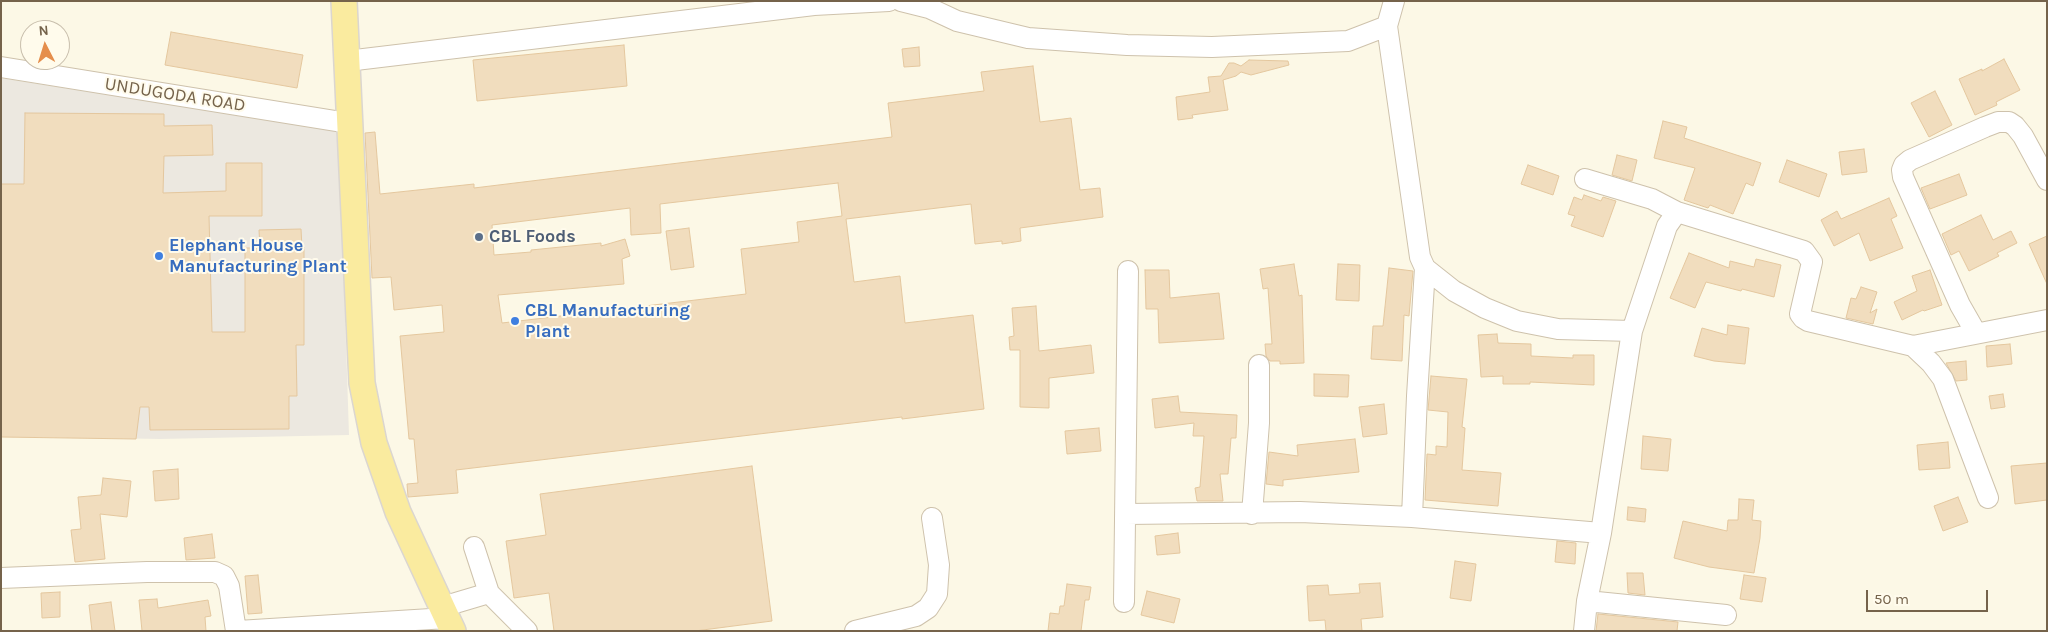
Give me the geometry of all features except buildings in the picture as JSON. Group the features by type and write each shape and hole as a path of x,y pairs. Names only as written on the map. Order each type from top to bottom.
{"main road":[{"path":"344,1 348,123 362,382 374,443 398,512 448,619"}],"street":[{"path":"347,61 814,5 890,1"},
{"path":"901,1 929,8 957,21 1028,38 1127,44 1212,47 1348,42 1387,26"},
{"path":"1394,1 1387,26 1420,257 1425,268 1454,291 1485,308 1517,321 1558,329 1632,331"},
{"name":"UNDUGODA ROAD","path":"1,67 348,123"},
{"path":"1976,332 1960,305 1903,177 1902,170 1904,165 1910,160 1985,126 1998,122 2009,122 2015,126 2022,136 2047,180"},
{"path":"1585,179 1652,199 1677,212 1804,252 1812,262 1800,314 1803,318 1913,346 1976,332 2047,320"},
{"path":"1584,631 1587,602 1601,533 1632,331 1667,226 1677,212"},
{"path":"1412,517 1425,268"},
{"path":"1124,602 1128,271"},
{"path":"1913,346 1931,363 1943,379 1988,498"},
{"path":"1252,514 1259,423 1259,365"},
{"path":"1126,514 1300,512 1412,517 1601,533"},
{"path":"855,631 916,616 928,608 937,594 939,565 932,518"},
{"path":"474,547 489,593 527,631"},
{"path":"1,578 146,572 215,572 224,576 228,586 237,631 448,619 489,593"},
{"path":"1587,602 1726,615"}],"shaded area":[{"path":"1,78 339,131 349,435 160,439 1,436"}],"place":[{"name":"CBL Foods","path":"479,237"},
{"name":"Elephant House Manufacturing Plant","path":"159,256"},
{"name":"CBL Manufacturing Plant","path":"515,321"}]}
